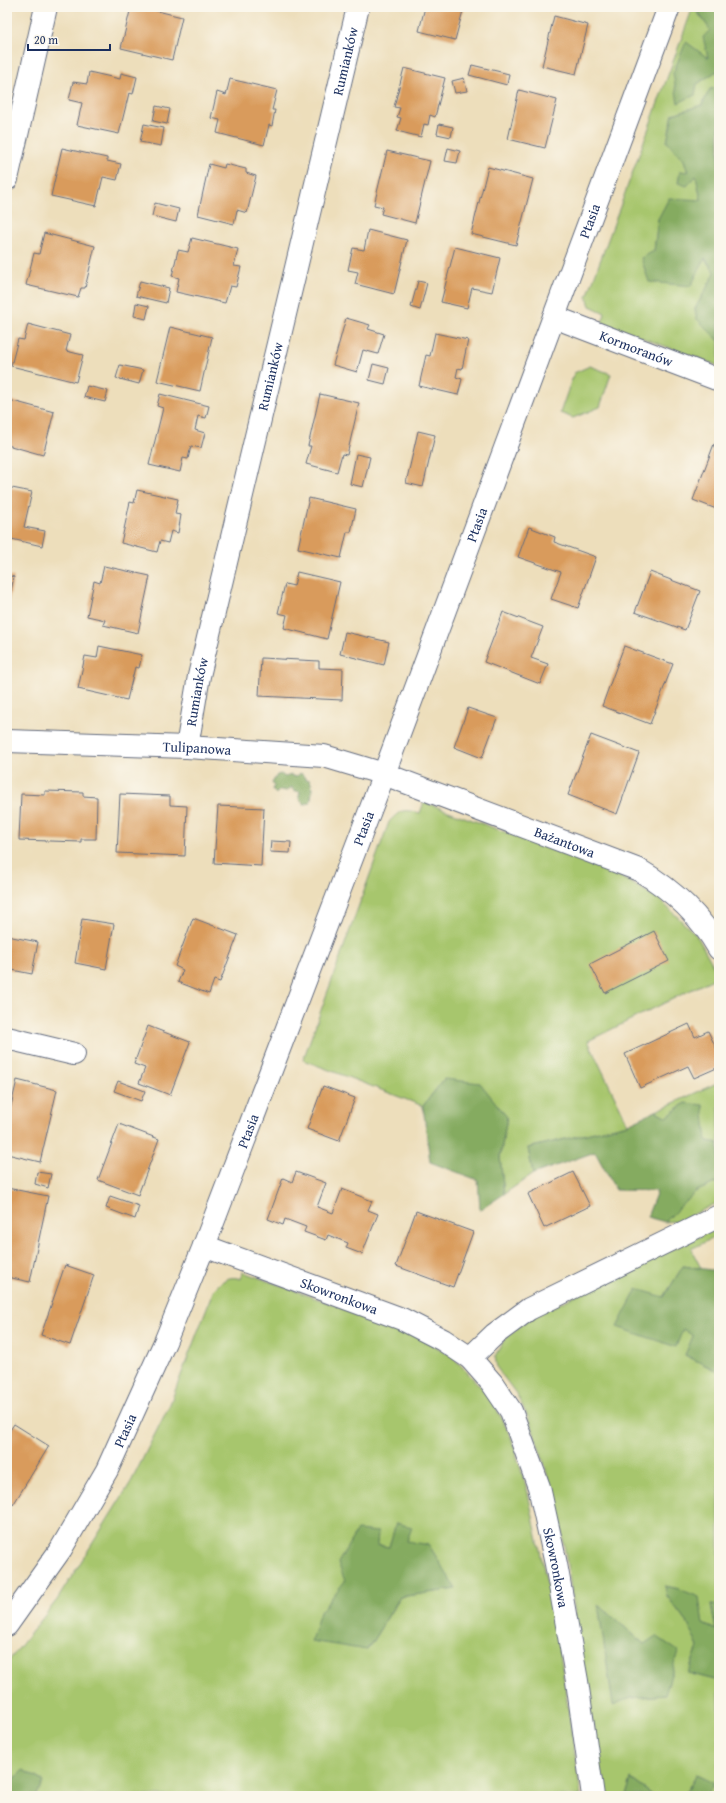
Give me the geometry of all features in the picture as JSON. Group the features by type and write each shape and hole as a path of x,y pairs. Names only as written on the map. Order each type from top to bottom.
{"street":[{"path":"7,179 46,7"},
{"name":"Rumianków","path":"187,747 199,676 358,7"},
{"name":"Ptasia","path":"7,1625 61,1549 106,1470 154,1369 204,1246 384,774 669,7"},
{"name":"Kormoranów","path":"554,317 719,380"},
{"name":"Tulipanowa","path":"7,741 187,747 324,756 384,774"},
{"name":"Bażantowa","path":"384,774 639,870 656,880 686,905 700,919 719,949"},
{"path":"7,1038 74,1054"},
{"path":"470,1358 495,1334 529,1309 719,1216"},
{"name":"Skowronkowa","path":"204,1246 402,1319 443,1340 470,1358 492,1383 511,1411 539,1487 556,1564 576,1681 592,1796"}],"green space":[{"path":"693,7 711,30 708,59 686,42 697,84 718,70 719,88 710,89 702,105 673,114 667,142 684,160 688,173 696,176 701,200 658,219 654,251 691,286 704,258 715,273 695,309 697,319 719,341 719,366 602,323 605,313 590,306 587,297"},
{"path":"695,7 719,7 719,74 717,71 697,84 695,95 678,103 673,73 686,42 708,58 703,37 710,30"},
{"path":"719,88 719,341 697,319 695,309 715,273 705,258 691,286 649,282 641,258 654,251 658,219 669,198 701,200 696,176 687,186 678,183 680,171 688,172 684,160 667,142 673,114 702,105 710,89"},
{"path":"590,366 611,374 600,407 573,418 560,413 574,373"},
{"path":"301,773 306,779 310,780 311,783 312,791 310,803 305,804 301,802 299,798 300,792 293,790 292,787 287,791 279,790 276,794 272,789 274,786 272,783 277,775 281,774 285,777 291,775 295,777"},
{"path":"424,802 612,872 659,899 697,936 719,976 588,1041 628,1124 528,1148 533,1174 504,1194 500,1157 507,1117 444,1079 423,1106 303,1060 389,822 403,811 420,813"},
{"path":"444,1079 480,1083 507,1117 500,1157 504,1194 480,1210 478,1180 430,1162 423,1106"},
{"path":"719,1082 719,1143 707,1141 685,1103 667,1117 656,1111"},
{"path":"685,1103 703,1105 707,1141 719,1143 719,1181 695,1192 665,1222 647,1217 657,1191 616,1190 595,1152 533,1174 528,1148 628,1124 656,1111 667,1117"},
{"path":"719,1181 719,1202 682,1220 665,1222 695,1192"},
{"path":"719,1227 719,1235 691,1249 701,1268 683,1266 664,1297 683,1329 694,1336 685,1355 719,1372 719,1605 711,1604 716,1630 703,1624 679,1589 665,1586 667,1596 687,1622 698,1647 688,1673 719,1681 719,1796 707,1796 714,1783 696,1775 684,1796 654,1796 631,1779 626,1796 604,1796 561,1526 544,1463 530,1421 517,1395 497,1368 495,1356 504,1340 529,1318","holes":["599,1605 644,1644 665,1695 631,1698 613,1704"]},
{"path":"683,1266 719,1271 719,1372 685,1355 693,1336 683,1329 676,1347 617,1327 637,1289 664,1297"},
{"path":"243,1272 407,1331 451,1355 491,1398 511,1437 528,1493 557,1632 581,1796 36,1796 44,1782 23,1770 7,1787 7,1663 57,1600 131,1482 170,1404 214,1289 226,1279 241,1279","holes":["396,1524 407,1541 455,1589 400,1597 367,1650 320,1612 377,1545 389,1547"]},
{"path":"396,1523 412,1527 407,1541 429,1545 456,1589 400,1597 367,1650 311,1641 320,1612 345,1581 338,1563 357,1530 378,1532 377,1545 389,1547"},
{"path":"665,1586 679,1589 699,1597 703,1624 716,1630 711,1604 719,1605 719,1681 688,1673 698,1647 687,1622 667,1596"},
{"path":"598,1604 644,1644 656,1636 678,1651 665,1695 631,1698 613,1705"},
{"path":"23,1770 44,1782 36,1796 7,1796 7,1787"},
{"path":"696,1775 714,1783 707,1796 684,1796"},
{"path":"631,1779 654,1796 626,1796"}],"building":[{"path":"131,7 141,7 182,17 172,60 121,48"},
{"path":"425,7 464,7 455,40 419,31"},
{"path":"554,16 588,25 576,74 542,66"},
{"path":"472,65 509,74 507,85 469,75"},
{"path":"404,68 445,78 435,117 430,115 428,125 424,124 421,137 397,131 401,118 397,117 400,108 394,107"},
{"path":"89,72 120,79 121,73 137,77 133,94 129,93 119,134 77,125 82,103 69,100 73,82 87,84"},
{"path":"464,78 467,91 455,93 452,81"},
{"path":"230,79 277,90 272,110 275,110 272,126 269,125 264,145 217,133 220,120 211,118 217,92 226,95"},
{"path":"519,90 557,100 545,148 508,139"},
{"path":"156,106 170,109 167,124 153,121"},
{"path":"144,124 164,128 161,146 140,142"},
{"path":"439,124 453,127 451,137 437,134"},
{"path":"62,148 107,158 107,161 121,164 117,180 103,177 96,206 51,196"},
{"path":"448,148 460,151 457,163 445,161"},
{"path":"387,151 430,161 415,223 381,214 383,207 374,205"},
{"path":"209,164 224,168 225,164 246,169 246,173 256,176 247,213 237,210 234,224 198,215"},
{"path":"488,167 533,179 516,245 471,234"},
{"path":"155,203 179,209 176,222 152,216"},
{"path":"368,230 407,240 394,294 355,284 358,272 348,270 353,248 364,250"},
{"path":"44,233 95,246 85,288 81,288 78,297 26,285 34,253 39,254"},
{"path":"192,238 238,249 234,266 241,267 236,287 230,286 225,303 176,292 179,278 172,276 178,250 188,252"},
{"path":"455,247 500,258 492,292 472,288 467,308 441,302"},
{"path":"140,281 169,288 166,303 136,296"},
{"path":"418,281 427,283 420,310 411,307"},
{"path":"136,303 149,306 146,319 134,316"},
{"path":"346,318 370,325 368,329 384,334 378,354 363,350 357,372 333,365"},
{"path":"28,324 70,335 66,351 83,355 76,382 11,366 18,339 24,340"},
{"path":"170,327 212,337 200,391 157,381"},
{"path":"435,333 468,340 462,369 458,368 456,377 462,379 458,395 419,386 426,355 430,356"},
{"path":"373,364 389,368 385,384 369,380"},
{"path":"120,365 143,370 139,384 116,378"},
{"path":"87,386 108,391 105,402 84,397"},
{"path":"160,394 209,406 206,418 198,416 195,430 205,433 201,448 191,446 188,459 183,458 180,472 149,465 163,408 157,406"},
{"path":"320,394 359,403 347,455 342,454 337,472 306,464 311,446 308,446"},
{"path":"9,400 54,412 43,455 7,445 7,410"},
{"path":"418,431 435,435 423,487 406,483"},
{"path":"714,444 719,446 719,510 693,500"},
{"path":"356,454 370,457 363,487 350,484"},
{"path":"7,487 32,492 24,527 45,531 42,546 7,538"},
{"path":"137,490 178,499 175,514 181,515 178,533 171,531 168,543 160,541 157,552 121,543 130,502 134,503"},
{"path":"309,498 356,509 351,532 347,532 341,558 298,548"},
{"path":"529,527 555,537 554,542 596,557 578,608 551,599 561,572 518,557"},
{"path":"104,566 150,576 138,633 103,625 105,620 87,616 94,581 100,583"},
{"path":"297,572 340,582 327,639 284,628 287,615 278,613 285,584 294,586"},
{"path":"650,572 700,591 685,630 635,612"},
{"path":"7,575 14,577 8,604 7,604"},
{"path":"503,612 543,627 531,658 548,664 540,684 484,662"},
{"path":"345,632 389,642 384,665 340,654"},
{"path":"99,646 142,655 139,668 135,667 127,700 78,689 85,656 97,658"},
{"path":"624,646 673,664 650,724 602,706"},
{"path":"261,658 319,661 319,668 343,669 342,700 259,696"},
{"path":"468,708 497,718 482,758 454,747"},
{"path":"591,735 639,753 617,814 568,795"},
{"path":"45,791 83,792 83,796 97,797 96,839 81,839 81,842 19,840 21,794 45,795"},
{"path":"120,794 170,796 170,805 187,806 185,856 117,853"},
{"path":"218,806 264,808 261,866 214,863"},
{"path":"271,841 291,842 290,853 270,852"},
{"path":"193,918 238,935 220,982 214,980 209,994 178,982 183,970 175,966"},
{"path":"82,919 114,924 106,969 75,963"},
{"path":"654,931 669,961 605,993 590,964"},
{"path":"7,936 38,942 32,974 7,969"},
{"path":"689,1024 695,1037 708,1031 719,1054 719,1067 694,1078 688,1066 640,1088 625,1054"},
{"path":"148,1026 190,1042 170,1095 139,1083 145,1068 134,1064"},
{"path":"17,1080 57,1090 40,1162 7,1154 7,1123"},
{"path":"118,1081 145,1091 141,1101 114,1091"},
{"path":"323,1086 355,1098 339,1141 307,1129"},
{"path":"119,1124 159,1139 138,1195 98,1180"},
{"path":"37,1172 51,1174 48,1188 35,1184"},
{"path":"296,1172 326,1183 317,1207 333,1213 342,1189 372,1201 368,1210 378,1214 362,1254 346,1248 348,1243 328,1235 326,1240 304,1232 306,1227 285,1219 283,1225 268,1219 283,1178 292,1182"},
{"path":"573,1172 590,1206 544,1228 528,1194"},
{"path":"7,1188 48,1196 30,1282 7,1277"},
{"path":"110,1196 139,1206 135,1219 106,1208"},
{"path":"416,1211 473,1232 453,1287 396,1266"},
{"path":"65,1265 94,1275 70,1345 41,1335"},
{"path":"14,1424 49,1446 13,1505 7,1501 7,1435"}]}
